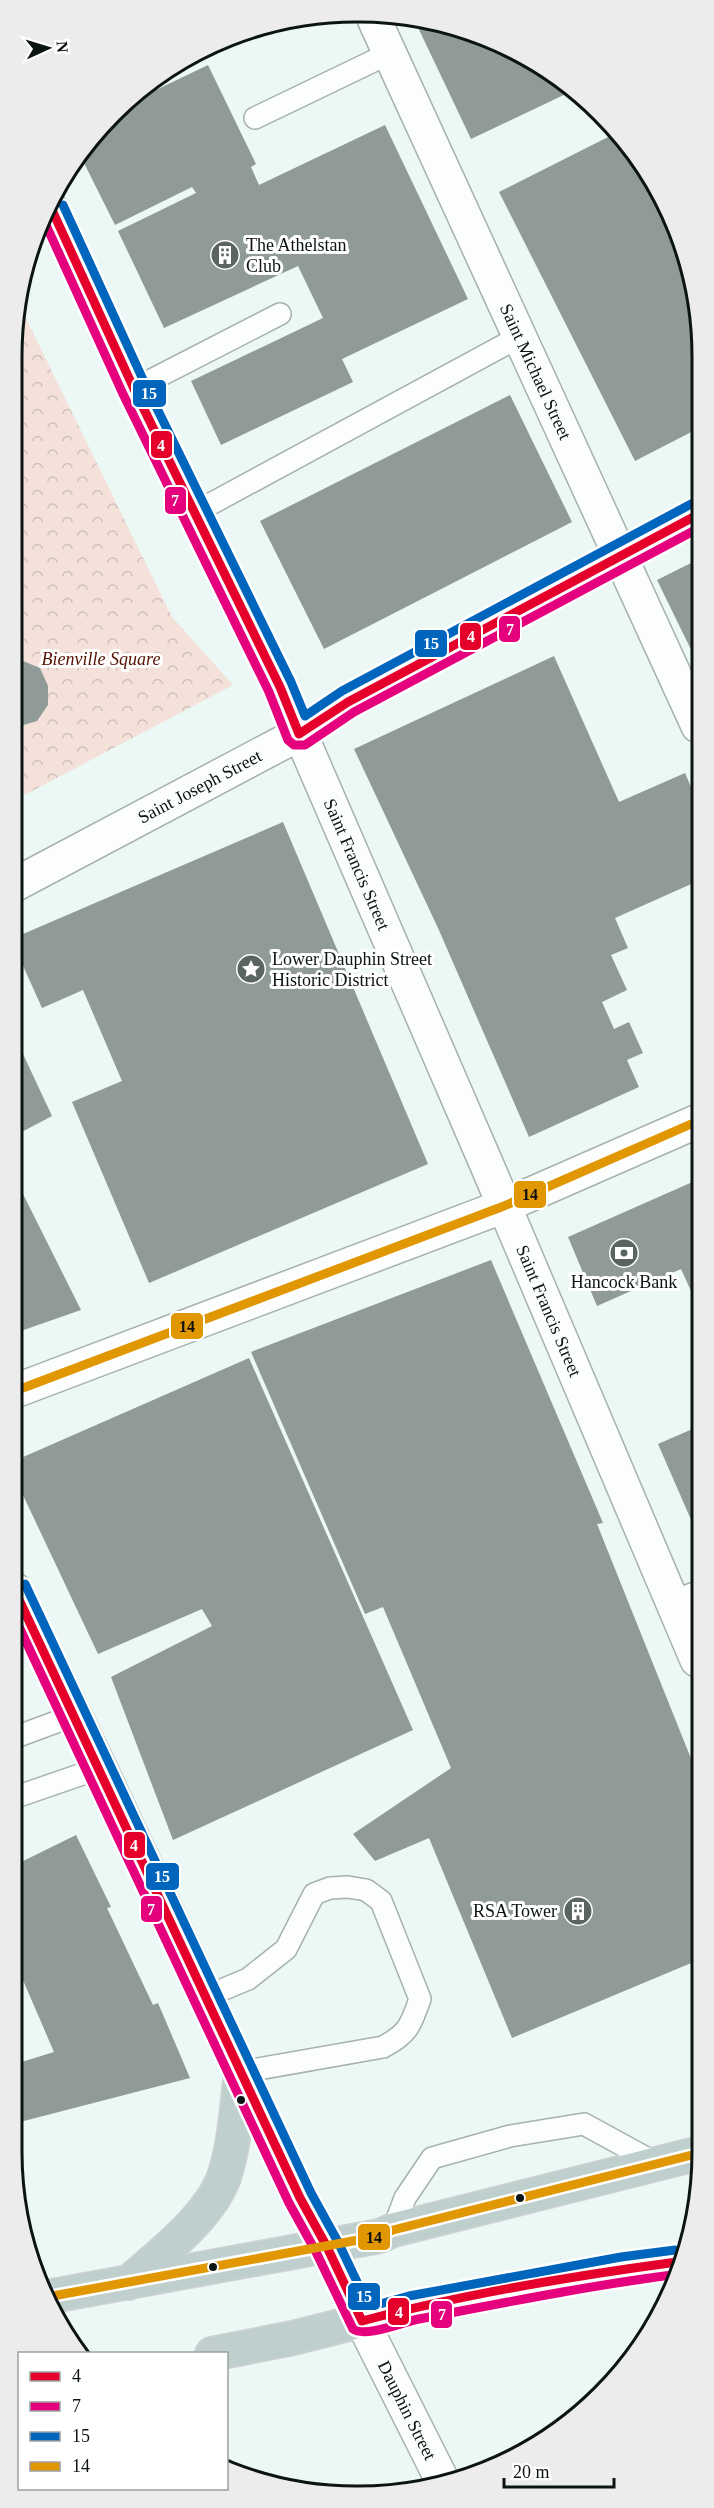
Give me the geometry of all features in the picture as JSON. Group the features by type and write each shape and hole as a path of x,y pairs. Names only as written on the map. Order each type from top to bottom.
{"highway":[{"path":"128,2283 179,2236 207,2206 223,2178 232,2139 241,2072"},
{"path":"55,2296 380,2236 393,2230 692,2155"},
{"path":"223,2352 286,2340 411,2308 623,2269 673,2263"}],"street":[{"name":"Saint Michael Street","path":"376,23 692,713"},
{"name":"Saint Francis Street","path":"54,215 134,389 280,687 504,1206 684,1597 692,1639"},
{"name":"Saint Joseph Street","path":"22,881 299,734 348,702 692,518"},
{"path":"22,1388 504,1206 692,1124"},
{"name":"Dauphin Street","path":"22,1606 300,2198 327,2247 439,2475"}],"lane":[{"path":"255,118 390,53"},
{"path":"134,389 280,314"},
{"path":"194,513 519,337"},
{"path":"22,1735 75,1715"},
{"path":"22,1795 100,1768"},
{"path":"205,1996 248,1979 286,1949 314,1894 330,1888 348,1887 366,1890 381,1901 420,1999 413,2020 401,2038 383,2048 241,2072"},
{"path":"393,2230 405,2198 432,2158 510,2136 584,2124 657,2164"}],"green space":[{"name":"Bienville Square","path":"25,316 172,617 233,685 22,796 22,357"}],"building":[{"path":"418,28 465,40 505,57 543,79 564,95 471,139"},
{"path":"208,65 256,164 251,167 259,185 385,125 468,299 342,359 353,382 221,445 191,381 323,318 298,266 164,328 118,231 196,193 192,187 115,225 84,164 120,120 156,90"},
{"path":"609,137 622,153 657,209 680,270 691,335 692,432 635,461 499,192"},
{"path":"510,395 572,522 324,649 260,521"},
{"path":"692,562 692,652 657,580"},
{"path":"554,656 619,802 685,773 692,789 692,884 615,918 628,948 611,955 627,990 602,1002 614,1029 629,1022 643,1053 627,1060 639,1087 529,1137 438,928 354,749"},
{"path":"22,661 40,668 48,686 48,705 37,721 22,726"},
{"path":"283,822 428,1164 149,1283 72,1102 122,1081 83,990 42,1008 22,963 22,934"},
{"path":"22,1052 52,1116 22,1132"},
{"name":"Hancock Bank","path":"692,1182 692,1293 681,1269 597,1306 568,1237"},
{"path":"22,1192 81,1310 22,1331"},
{"path":"491,1260 603,1523 597,1524 692,1761 692,1963 512,2038 429,1838 375,1861 353,1834 451,1768 383,1607 365,1614 251,1352"},
{"path":"249,1358 413,1730 173,1840 111,1677 212,1626 202,1609 98,1654 22,1493 22,1457"},
{"path":"692,1429 692,1522 658,1444"},
{"path":"76,1835 111,1907 107,1908 153,2005 158,2003 190,2078 22,2121 22,2062 54,2052 22,1978 22,1862"}],"transit line":[{"name":"15","path":"63,205 145,384 291,682 305,716 342,691 692,504"},
{"name":"4","path":"54,215 134,389 280,687 299,734 348,702 692,518"},
{"name":"7","path":"48,229 123,394 269,692 288,740 294,745 305,745 354,712 692,532"},
{"name":"14","path":"22,1388 504,1206 692,1124"},
{"name":"15","path":"25,1584 311,2193 338,2242 369,2307 409,2296 621,2257 675,2250"},
{"name":"4","path":"22,1606 300,2198 327,2247 362,2321 439,2302 518,2287 673,2263"},
{"name":"7","path":"22,1633 289,2203 316,2252 353,2329 366,2332 375,2331 419,2319 514,2301 667,2276"},
{"name":"14","path":"55,2295 380,2236 393,2230 692,2155"}],"place":[{"name":"The Athelstan Club","path":"225,255"},
{"name":"Lower Dauphin Street Historic District","path":"251,969"},
{"name":"Hancock Bank","path":"624,1253"},
{"name":"RSA Tower","path":"578,1911"}]}
